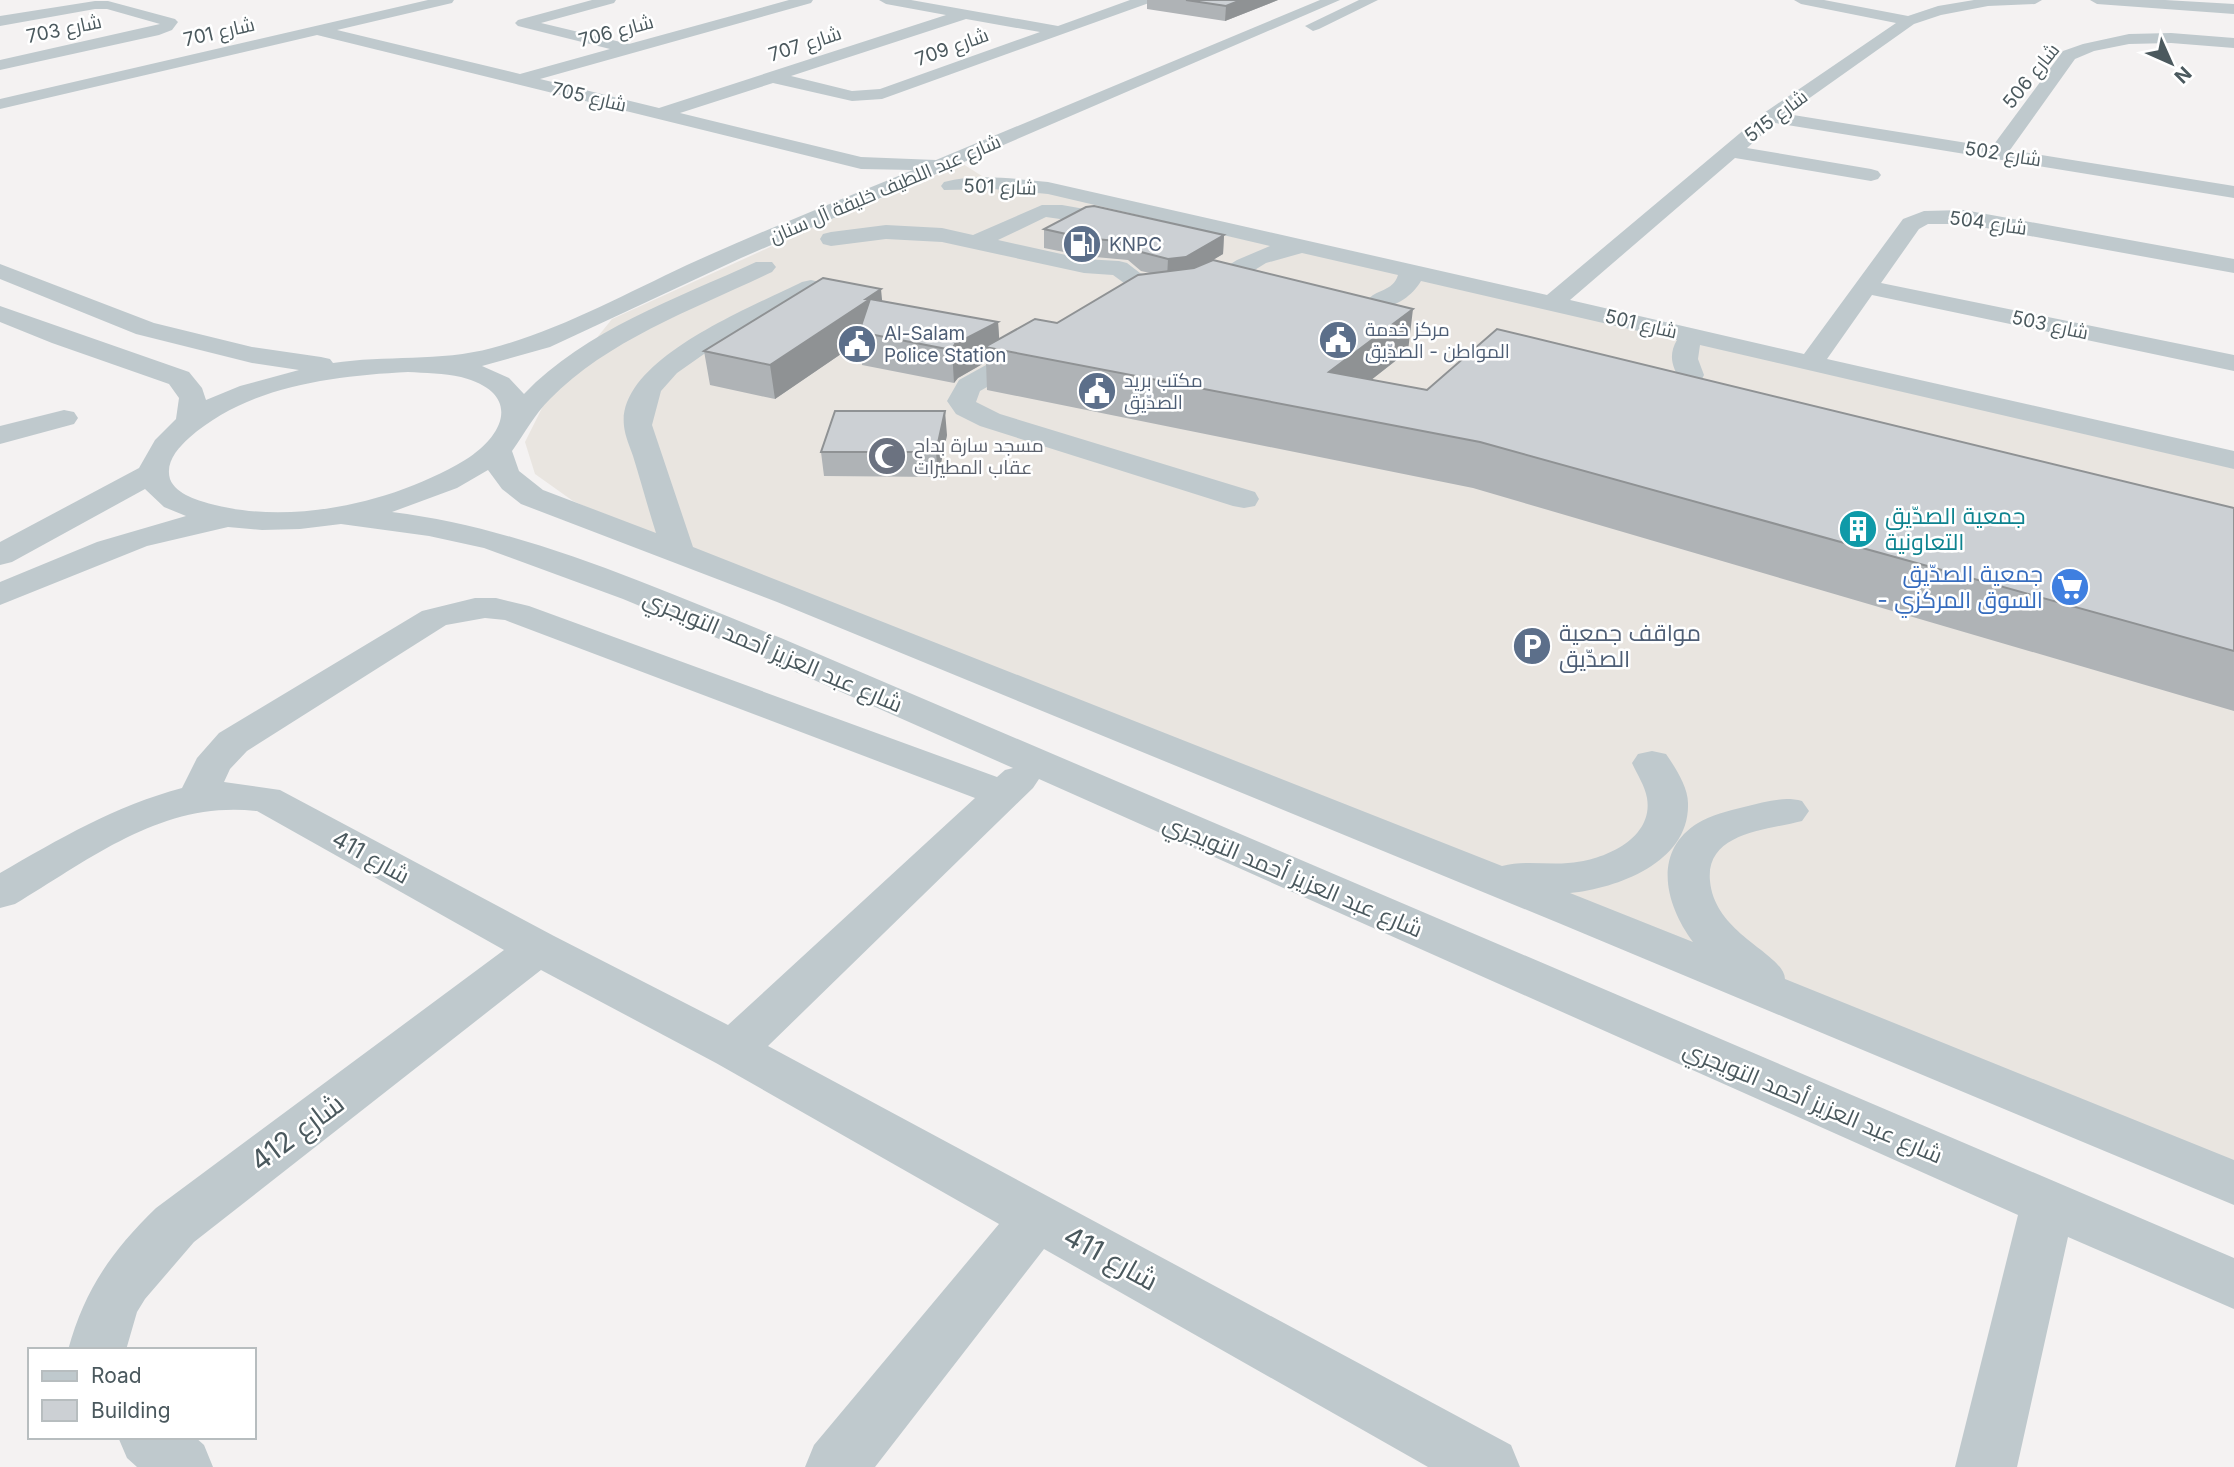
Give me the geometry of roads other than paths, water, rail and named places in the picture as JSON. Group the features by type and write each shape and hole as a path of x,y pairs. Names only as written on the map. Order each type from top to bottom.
{"street":[{"name":"شارع 701","path":"5,100 447,0"},
{"path":"609,0 523,23 629,49"},
{"name":"شارع 706","path":"517,80 806,0"},
{"name":"شارع 709","path":"771,77 852,96 875,96 1144,0"},
{"name":"شارع عبد اللطيف خليفة آل سنان","path":"434,365 491,357 541,342 683,275 1333,0"},
{"path":"1046,144 1371,0"},
{"path":"1801,0 1909,21"},
{"name":"شارع 515","path":"1551,304 1771,117 1909,21 1938,11 1988,2 2035,0"},
{"path":"2096,0 2234,9"},
{"path":"900,1 1059,30"},
{"name":"شارع 703","path":"0,21 72,7 102,5 170,22 166,27 152,32 0,65"},
{"name":"شارع 707","path":"659,114 965,14"},
{"path":"1234,60 1228,51 1275,30 1287,20"},
{"name":"شارع 705","path":"316,30 861,163 905,165 950,162"},
{"name":"شارع 506","path":"1998,153 2069,55 2106,41 2138,38 2234,43"},
{"path":"1197,58 1234,60"},
{"name":"شارع 502","path":"1771,117 2234,192"},
{"path":"1731,151 1871,175"},
{"path":"861,163 880,175 885,189"},
{"name":"شارع عبد اللطيف خليفة آل سنان","path":"927,196 1005,166"},
{"name":"شارع 501","path":"1005,166 1048,188"},
{"name":"شارع 501","path":"951,186 993,183 1048,188 2234,460"},
{"path":"997,233 1042,211 1062,211 1263,252"},
{"name":"شارع عبد اللطيف خليفة آل سنان","path":"809,248 891,212"},
{"name":"شارع 504","path":"1811,363 1911,224 1924,218 1936,216 1980,220 2234,266"},
{"path":"831,239 905,232 1056,232"},
{"path":"997,233 1084,266 1119,268 1132,278 1166,289 1181,286 1235,253 1303,247"},
{"path":"997,233 1126,253"},
{"path":"1132,304 1170,303 1193,297 1263,252"},
{"name":"شارع عبد اللطيف خليفة آل سنان","path":"338,514 415,494 467,471 508,434 536,395 579,362 629,333 787,257"},
{"path":"0,271 116,319 181,340 251,355 351,368"},
{"path":"1379,300 1408,286 1411,272"},
{"path":"678,552 638,425 638,409 644,394 654,380 687,353 823,290 763,286 714,291"},
{"name":"شارع 503","path":"1866,287 2234,363"},
{"path":"0,313 61,338 179,378 189,386 194,396 190,423"},
{"path":"1691,375 1684,364 1683,354 1686,344 1693,336"},
{"path":"1003,338 1042,345 969,386 961,401 966,408 989,420 1244,499"},
{"path":"229,518 183,505 167,496 158,484 154,472 164,446 190,423 211,410 262,388 351,368 434,365 482,375 499,383 511,393 517,405 508,434 502,473 514,486 532,497 678,552 1493,879 2234,1183"},
{"path":"0,435 64,418"},
{"path":"0,555 154,472"},
{"path":"0,596 78,559 166,529 229,518 299,519 338,514"},
{"name":"شارع عبد العزيز أحمد التويجري","path":"338,514 429,526 494,541 635,592 768,646 2234,1284"},
{"path":"34,538 68,542 78,552 78,559"},
{"path":"201,796 203,779 214,760 233,742 434,618 470,608 488,607 517,612 1003,794"},
{"path":"1493,879 1581,877 1622,865 1644,851 1666,823 1668,801 1652,763"},
{"path":"733,1050 1034,764"},
{"name":"شارع 411","path":"0,893 144,813 201,796 247,794 266,799 538,948 733,1050 1489,1467"},
{"path":"1788,811 1738,822 1711,834 1695,847 1686,870 1690,898 1704,923 1734,954 1791,1000"},
{"name":"شارع 412","path":"98,1348 110,1306 136,1263 175,1225 538,948"},
{"path":"1986,1467 2048,1204"},
{"path":"836,1467 1037,1217"},
{"path":"151,1439 182,1467"}],"place":[{"name":"KNPC","path":"1082,244"},
{"name":"مركز خدمة المواطن - الصدّيق","path":"1338,340"},
{"name":"Al-Salam Police Station","path":"857,344"},
{"name":"مكتب بريد الصدّيق","path":"1097,391"},
{"name":"مسجد سارة بداح عقاب المطيرات","path":"887,456"},
{"name":"جمعية الصدّيق التعاونية","path":"1858,529"},
{"name":"جمعية الصدّيق - السوق المركزي","path":"2070,587"},
{"name":"مواقف جمعية الصدّيق","path":"1532,646"}]}
